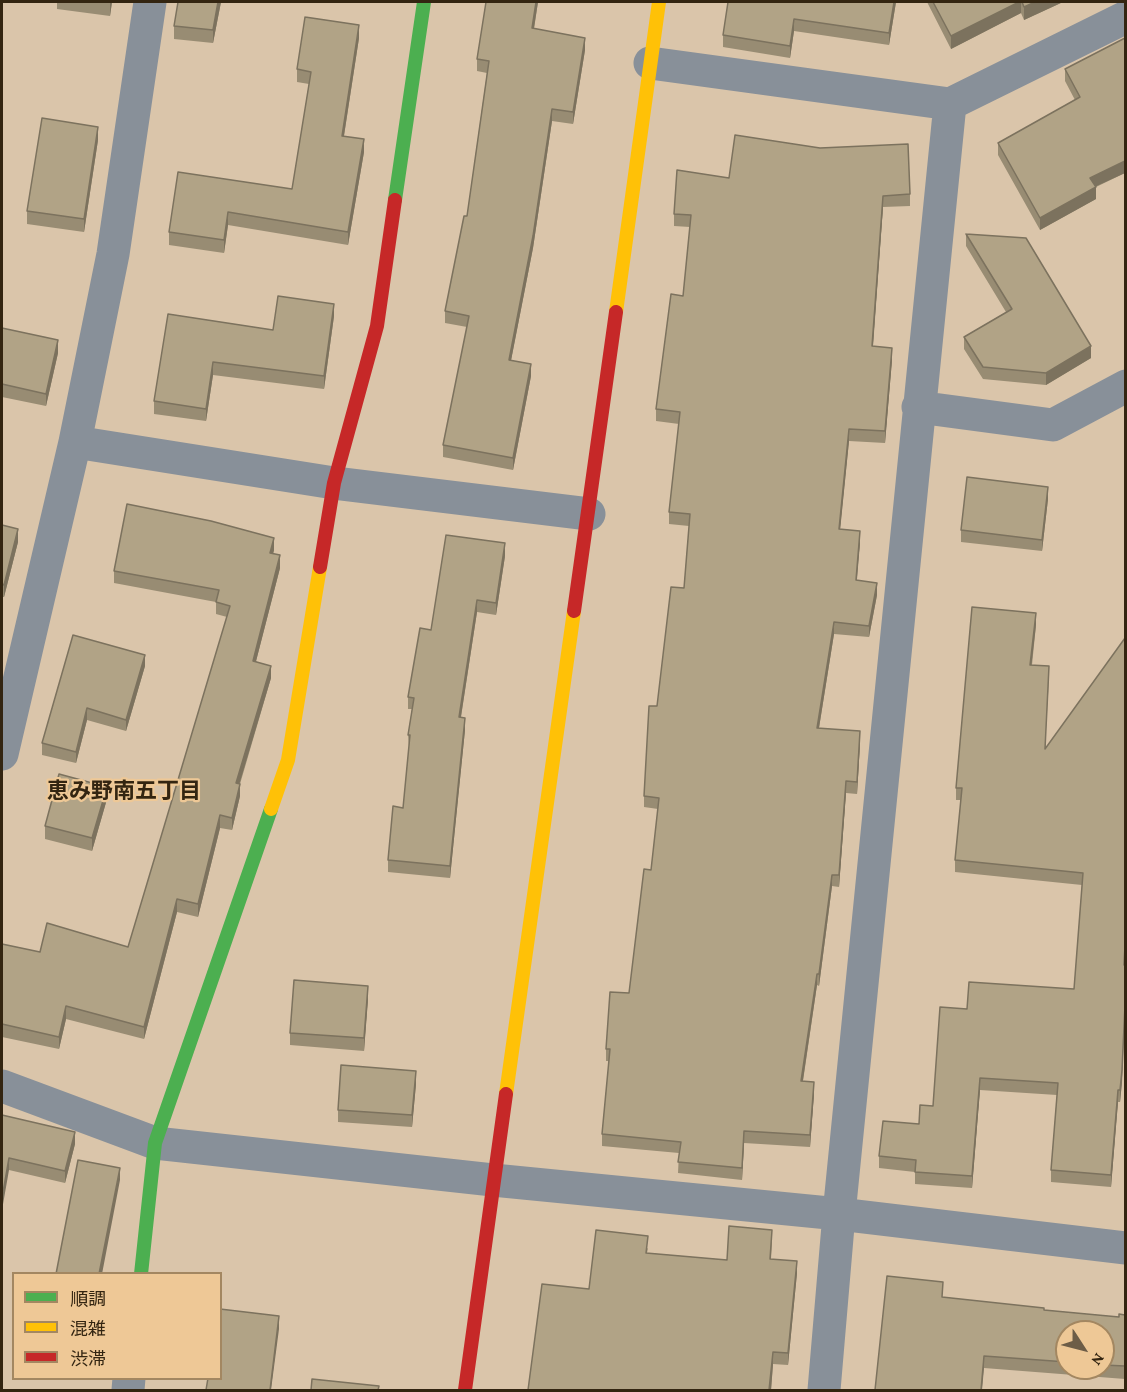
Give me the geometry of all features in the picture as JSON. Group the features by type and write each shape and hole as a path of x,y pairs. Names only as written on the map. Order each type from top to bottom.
{"street":[{"path":"2,754 75,442 112,254 150,2"},
{"path":"141,1272 155,1143 288,760 334,483 377,326 424,2"},
{"path":"465,1390 659,2"},
{"path":"650,63 950,104 1125,17"},
{"path":"824,1390 839,1214 918,407 950,104"},
{"path":"918,407 1053,426 1125,387"},
{"path":"75,442 334,483 589,514"},
{"path":"2,1086 155,1143 493,1180 839,1214 1125,1248"}],"building":[{"path":"178,2 218,2 213,30 174,26"},
{"path":"486,2 536,2 532,28 585,38 573,112 552,109 533,236 509,360 531,364 513,458 443,445 469,316 445,311 464,216 467,216 489,61 477,59"},
{"path":"728,2 894,2 889,33 794,19 790,46 723,35"},
{"path":"933,2 1019,2 951,36"},
{"path":"1022,2 1035,2 1024,7"},
{"path":"305,17 359,25 342,136 364,139 348,232 228,212 224,240 169,232 178,172 292,189 311,72 297,69"},
{"path":"1125,38 1125,161 1090,178 1096,187 1040,218 998,143 1080,97 1065,69"},
{"path":"42,118 98,127 84,219 27,211"},
{"path":"735,135 820,148 908,144 910,194 883,196 872,346 892,348 885,431 849,429 839,529 860,531 856,580 877,583 869,626 834,622 817,728 860,731 857,782 846,781 839,875 832,875 819,974 817,974 801,1081 814,1082 810,1135 744,1131 742,1168 678,1162 681,1142 602,1134 610,1049 606,1049 610,992 629,993 644,869 651,870 659,798 644,796 649,706 657,706 671,587 684,588 690,514 669,512 680,412 656,409 671,294 683,296 691,215 674,214 677,170 729,178"},
{"path":"966,234 1026,238 1091,346 1046,373 983,367 964,337 1012,309"},
{"path":"278,296 334,304 324,376 213,362 206,409 154,401 168,314 273,330"},
{"path":"2,328 58,340 46,394 2,384"},
{"path":"967,477 1048,487 1042,540 961,530"},
{"path":"127,504 211,521 274,538 270,553 280,555 253,661 271,666 236,783 240,784 232,818 220,815 198,904 177,899 144,1027 66,1006 59,1037 2,1024 2,944 40,952 47,923 128,947 230,606 216,602 219,590 114,571"},
{"path":"2,525 18,529 4,585 2,584"},
{"path":"446,535 505,543 496,603 477,600 459,717 465,718 450,866 388,860 393,806 403,808 410,735 408,735 414,698 408,697 420,628 431,630"},
{"path":"972,607 1036,613 1030,665 1049,666 1045,749 1125,638 1125,1005 1122,1070 1120,1090 1118,1090 1111,1175 1051,1170 1058,1083 980,1078 972,1176 915,1172 916,1160 879,1156 883,1121 919,1124 920,1105 933,1106 940,1007 967,1009 969,982 1074,989 1083,873 955,860 962,788 956,788"},
{"path":"73,635 145,655 126,720 87,708 76,752 42,743"},
{"path":"59,774 107,787 92,838 45,826"},
{"path":"294,980 368,986 364,1038 290,1033"},
{"path":"341,1065 416,1071 412,1115 338,1110"},
{"path":"2,1115 75,1132 65,1171 9,1158 2,1198"},
{"path":"78,1160 120,1168 99,1272 56,1272"},
{"path":"729,1226 772,1230 770,1259 797,1261 788,1353 773,1352 769,1390 528,1390 542,1284 589,1289 596,1230 648,1236 646,1253 727,1260"},
{"path":"887,1276 943,1282 942,1297 1044,1308 1044,1310 1119,1317 1119,1314 1125,1315 1125,1366 1115,1366 1115,1320 1055,1320 1055,1361 984,1356 981,1390 875,1390"},
{"path":"222,1309 279,1316 270,1390 206,1390 208,1380 222,1380"},
{"path":"312,1379 379,1386 378,1390 311,1390"}],"traffic: fast":[{"path":"395,200 424,2"},
{"path":"141,1272 155,1143 271,809"}],"traffic: slow":[{"path":"616,312 659,2"},
{"path":"271,809 288,760 320,567"},
{"path":"506,1094 574,611"}],"traffic: jam":[{"path":"320,567 334,483 377,326 395,200"},
{"path":"574,611 616,312"},
{"path":"465,1390 506,1094"}],"district":[{"name":"恵み野南五丁目","path":"124,791"}]}
